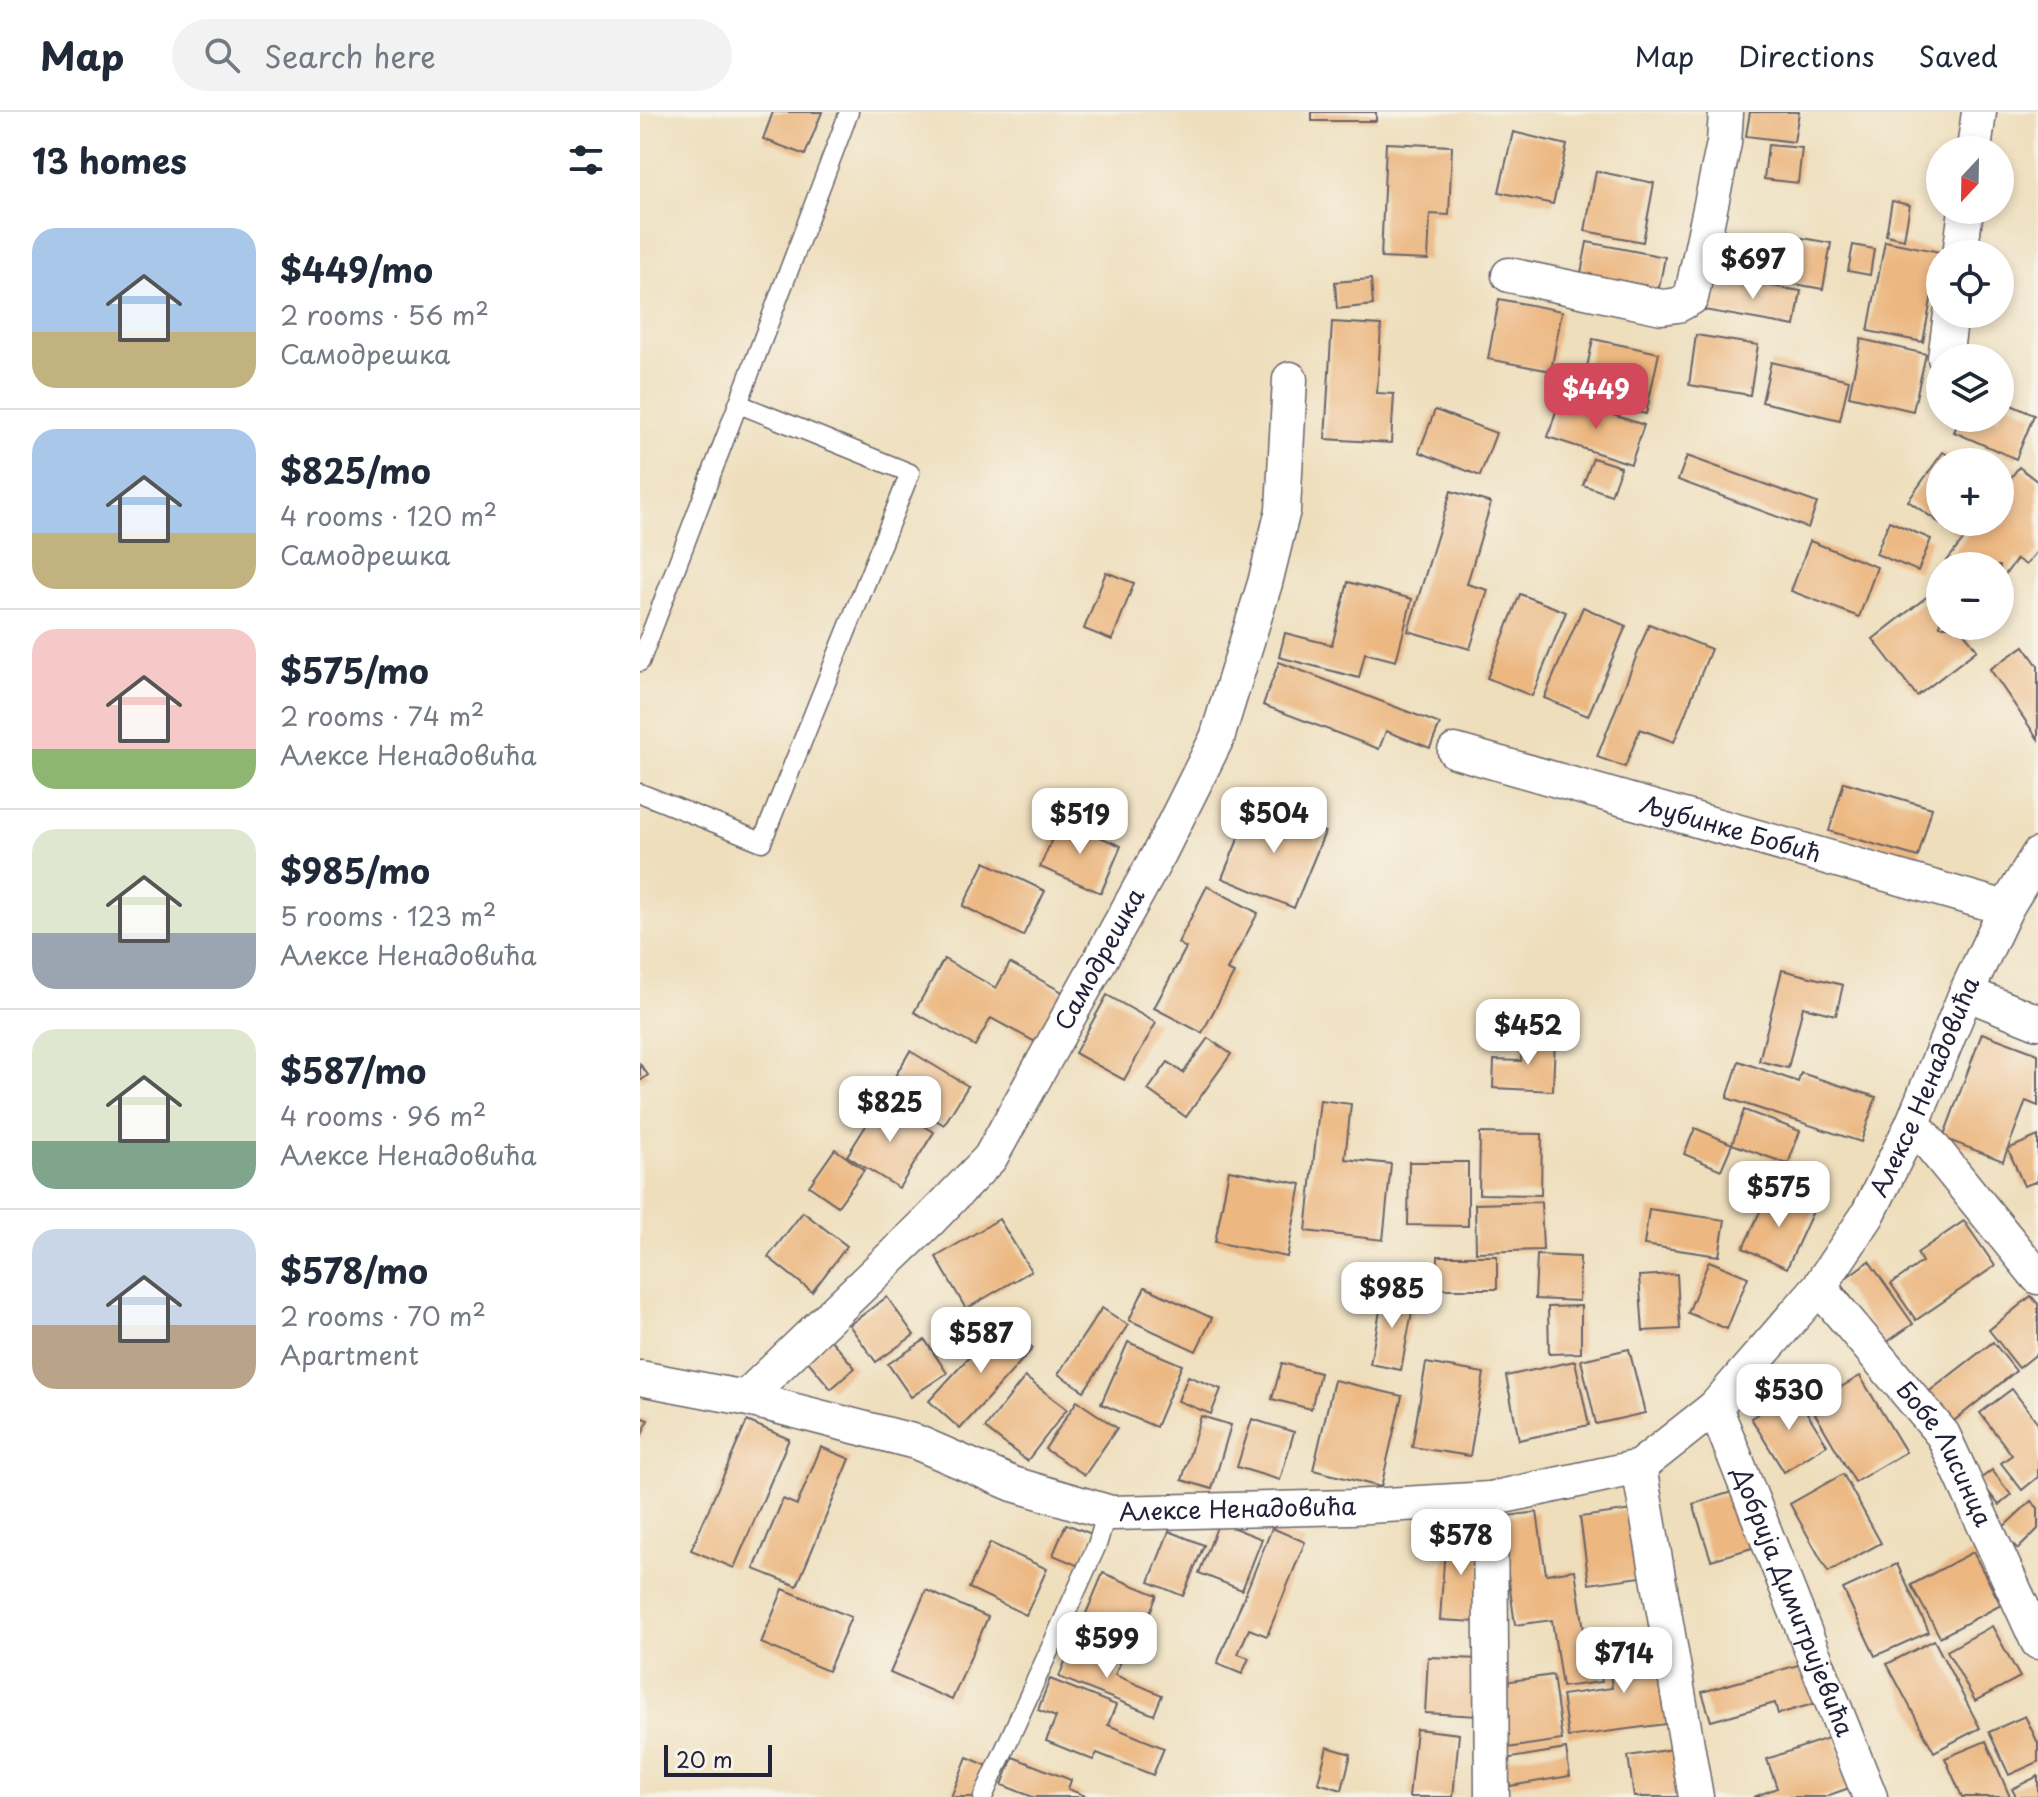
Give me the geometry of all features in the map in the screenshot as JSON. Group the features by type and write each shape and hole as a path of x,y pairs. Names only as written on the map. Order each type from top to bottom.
{"street":[{"path":"1976,136 1979,112"},
{"path":"1509,275 1662,307 1678,305 1691,298 1725,128"},
{"name":"Самодрешка","path":"745,1398 990,1158 1160,852 1217,738 1265,583 1283,510 1290,379"},
{"name":"Љубинке Бобић","path":"1455,751 2006,908"},
{"name":"Алексе Ненадовића","path":"640,1378 745,1398 916,1442 1013,1484 1107,1512 1351,1507 1490,1499 1639,1467 1715,1407 1819,1287 1867,1216 1913,1123 1966,993 2006,908 2038,855"},
{"path":"1966,993 2038,1022"},
{"path":"1913,1123 2038,1277"},
{"name":"Бобе Лисинца","path":"1819,1287 1943,1435 2038,1642"},
{"name":"Добрија Димитријевића","path":"1715,1407 1870,1797"},
{"path":"1639,1467 1696,1797"},
{"path":"1490,1499 1492,1797"}],"lane":[{"path":"640,662 849,112"},
{"path":"640,793 762,842 910,473 739,404"},
{"path":"983,1797 1097,1545 1107,1512"}],"building":[{"path":"773,112 822,112 805,155 763,139"},
{"path":"1312,112 1376,112 1376,121 1312,121"},
{"path":"1750,112 1799,112 1794,142 1746,136"},
{"path":"1513,132 1567,145 1553,204 1499,192"},
{"path":"1386,143 1452,146 1449,215 1430,214 1428,260 1381,258"},
{"path":"1768,145 1802,148 1798,183 1764,179"},
{"path":"1596,171 1654,183 1643,242 1585,231"},
{"path":"1892,201 1910,205 1904,239 1886,235"},
{"path":"1774,233 1831,243 1823,289 1766,279"},
{"path":"1885,241 1926,249 1926,326 1923,342 1868,331"},
{"path":"1587,242 1665,257 1659,288 1581,273"},
{"path":"1853,245 1874,249 1870,275 1848,271"},
{"path":"1710,276 1801,291 1795,326 1704,310"},
{"path":"1371,279 1373,305 1337,309 1335,282"},
{"path":"1499,299 1562,311 1551,371 1488,359"},
{"path":"1332,322 1381,325 1377,393 1394,394 1391,443 1325,439"},
{"path":"1696,335 1758,345 1750,395 1689,385"},
{"path":"1593,339 1659,353 1646,414 1580,400"},
{"path":"1861,339 1926,354 1913,411 1849,396"},
{"path":"1771,362 1849,380 1840,420 1762,402"},
{"path":"1560,398 1644,425 1631,464 1548,437"},
{"path":"2014,406 2034,415 2016,459 2014,448 1991,448 1954,432 2014,432"},
{"path":"1435,410 1496,433 1480,476 1419,452"},
{"path":"1687,456 1817,503 1808,528 1678,480"},
{"path":"1593,458 1621,467 1611,495 1583,485"},
{"path":"2019,467 2038,482 2038,550 2026,565 2017,559 2014,563 2014,552 1954,552 1966,536 2014,536 2014,474"},
{"path":"1926,476 1926,513 1908,501"},
{"path":"1451,491 1491,503 1467,584 1488,590 1470,649 1408,631"},
{"path":"1889,521 1931,539 1918,571 1876,554"},
{"path":"1810,541 1877,567 1859,617 1791,591"},
{"path":"1106,572 1134,583 1112,640 1084,629"},
{"path":"1348,582 1412,599 1396,661 1365,653 1359,678 1279,657 1285,633 1332,645"},
{"path":"1520,594 1566,612 1532,696 1487,678"},
{"path":"1926,597 1926,640 1970,640 1977,650 1917,696 1873,639"},
{"path":"1583,607 1626,626 1588,716 1544,698"},
{"path":"1649,624 1711,649 1674,742 1640,729 1625,767 1597,757"},
{"path":"2024,646 2038,666 2038,739 1990,669"},
{"path":"1279,662 1440,724 1430,748 1386,731 1379,749 1263,705"},
{"path":"1844,782 1932,808 1918,857 1829,831"},
{"path":"1253,803 1325,832 1294,908 1222,878"},
{"path":"1060,820 1121,846 1101,893 1040,867"},
{"path":"985,862 1045,891 1023,936 963,906"},
{"path":"1207,886 1258,913 1227,970 1234,973 1202,1033 1154,1008 1186,948 1178,943"},
{"path":"944,959 996,988 1010,963 1064,993 1037,1043 991,1018 975,1046 914,1012"},
{"path":"1782,970 1843,985 1836,1015 1803,1007 1788,1068 1759,1061"},
{"path":"1107,995 1156,1023 1124,1080 1075,1053"},
{"path":"1982,1033 2038,1054 2038,1106 2026,1101 2003,1161 1943,1138"},
{"path":"1522,1037 1555,1038 1553,1091 1493,1088 1494,1060 1521,1061"},
{"path":"1208,1038 1231,1054 1186,1117 1148,1090 1168,1062 1183,1073"},
{"path":"910,1051 968,1086 944,1125 887,1090"},
{"path":"1739,1061 1798,1082 1801,1073 1876,1097 1861,1142 1727,1098"},
{"path":"640,1064 648,1075 640,1081"},
{"path":"882,1100 934,1132 899,1188 847,1156"},
{"path":"1320,1100 1351,1104 1345,1159 1391,1164 1383,1240 1306,1231"},
{"path":"1744,1110 1800,1131 1788,1164 1732,1144"},
{"path":"1695,1128 1732,1144 1721,1170 1684,1154"},
{"path":"1480,1133 1542,1134 1541,1195 1479,1194"},
{"path":"2038,1136 2038,1181 2024,1186 2008,1149"},
{"path":"835,1149 864,1170 838,1206 809,1186"},
{"path":"1409,1162 1468,1162 1468,1226 1408,1225"},
{"path":"1229,1170 1301,1184 1287,1257 1215,1242"},
{"path":"1770,1190 1814,1209 1787,1268 1743,1248"},
{"path":"1541,1202 1543,1250 1476,1252 1475,1204"},
{"path":"1649,1209 1725,1220 1719,1256 1644,1245"},
{"path":"803,1212 847,1246 812,1292 768,1257"},
{"path":"999,1219 1031,1271 966,1309 936,1257"},
{"path":"1964,1221 1995,1266 1916,1320 1891,1284 1922,1262 1917,1253"},
{"path":"1537,1255 1580,1257 1579,1301 1535,1299"},
{"path":"1438,1256 1497,1256 1497,1289 1438,1289"},
{"path":"1709,1261 1748,1277 1727,1329 1688,1313"},
{"path":"1869,1261 1913,1324 1884,1344 1840,1282"},
{"path":"1677,1274 1680,1329 1643,1331 1639,1276"},
{"path":"1145,1287 1212,1318 1196,1351 1129,1320"},
{"path":"1384,1290 1415,1296 1401,1370 1370,1364"},
{"path":"2031,1296 2038,1304 2038,1353 2019,1368 1989,1330"},
{"path":"887,1297 914,1335 876,1362 849,1325"},
{"path":"1581,1306 1581,1353 1549,1354 1548,1307"},
{"path":"1102,1308 1128,1325 1084,1391 1058,1374"},
{"path":"1002,1321 1033,1348 960,1429 929,1401"},
{"path":"830,1339 855,1368 831,1389 806,1359"},
{"path":"925,1340 947,1373 911,1397 888,1364"},
{"path":"1128,1342 1182,1365 1156,1427 1101,1404"},
{"path":"1993,1342 2016,1371 1950,1424 1926,1394"},
{"path":"1629,1349 1645,1413 1596,1424 1581,1360"},
{"path":"1575,1361 1589,1425 1519,1440 1506,1376"},
{"path":"1282,1363 1320,1373 1311,1409 1272,1399"},
{"path":"1426,1363 1484,1373 1470,1456 1412,1447"},
{"path":"1188,1376 1221,1389 1211,1414 1178,1401"},
{"path":"1860,1376 1906,1452 1855,1482 1810,1405"},
{"path":"1025,1377 1067,1409 1027,1461 985,1428"},
{"path":"1334,1380 1402,1396 1381,1487 1313,1470"},
{"path":"2012,1389 2038,1423 2038,1477 2022,1490 2001,1463 2012,1455 1980,1413"},
{"path":"1794,1392 1827,1445 1784,1472 1751,1418"},
{"path":"1077,1401 1117,1428 1085,1475 1045,1449"},
{"path":"1201,1416 1231,1425 1212,1489 1182,1480"},
{"path":"640,1417 648,1420 640,1440"},
{"path":"1252,1419 1294,1432 1280,1480 1237,1467"},
{"path":"747,1421 789,1439 734,1568 691,1550"},
{"path":"821,1447 850,1459 797,1586 754,1569 783,1499 797,1505"},
{"path":"1992,1470 2011,1495 1999,1505 1979,1480"},
{"path":"1843,1474 1881,1543 1828,1572 1790,1504"},
{"path":"1735,1491 1752,1548 1711,1560 1693,1504"},
{"path":"2031,1501 2038,1508 2038,1529 2018,1549 1999,1531"},
{"path":"1632,1510 1641,1577 1589,1584 1580,1517"},
{"path":"1537,1512 1546,1574 1575,1570 1585,1637 1595,1636 1602,1682 1562,1687 1552,1620 1515,1625 1500,1517"},
{"path":"1219,1522 1262,1539 1242,1590 1199,1573"},
{"path":"1066,1524 1092,1534 1079,1566 1053,1555"},
{"path":"1272,1528 1305,1542 1267,1636 1249,1629 1238,1654 1249,1658 1242,1674 1217,1664"},
{"path":"1169,1531 1204,1545 1183,1596 1149,1582"},
{"path":"1446,1531 1482,1533 1477,1622 1440,1620"},
{"path":"990,1543 1047,1569 1026,1615 969,1588"},
{"path":"1973,1552 2001,1605 1940,1637 1911,1585"},
{"path":"1897,1564 1929,1632 1875,1656 1843,1589"},
{"path":"1103,1573 1157,1595 1137,1645 1082,1623"},
{"path":"783,1589 851,1617 828,1671 761,1643"},
{"path":"926,1590 988,1617 952,1700 890,1673"},
{"path":"1992,1626 2020,1677 1975,1701 1947,1651"},
{"path":"1934,1640 1980,1728 1934,1752 1887,1664"},
{"path":"1663,1643 1674,1723 1568,1737 1562,1695 1612,1688 1607,1651"},
{"path":"1072,1644 1120,1663 1115,1675 1162,1695 1154,1715 1059,1677"},
{"path":"1428,1657 1481,1659 1479,1716 1425,1713"},
{"path":"1809,1662 1820,1702 1778,1714 1775,1703 1711,1721 1702,1692"},
{"path":"1553,1675 1562,1740 1507,1748 1497,1683"},
{"path":"1050,1679 1116,1705 1108,1725 1164,1748 1153,1775 1097,1753 1093,1760 1046,1741 1056,1717 1038,1710"},
{"path":"2025,1716 2038,1743 2038,1762 2009,1775 1989,1732"},
{"path":"1416,1729 1459,1734 1453,1797 1409,1797"},
{"path":"1834,1736 1852,1787 1824,1797 1754,1797 1777,1788 1767,1759"},
{"path":"1986,1741 2010,1797 1962,1797 1945,1758"},
{"path":"1327,1747 1351,1754 1342,1790 1318,1783"},
{"path":"1566,1749 1570,1776 1510,1786 1505,1759"},
{"path":"1673,1749 1680,1797 1634,1797 1628,1756"},
{"path":"967,1757 988,1766 975,1797 951,1797"},
{"path":"1013,1757 1071,1780 1068,1789 1088,1797 1033,1797 1002,1785"},
{"path":"2038,1776 2038,1797 2016,1797 2012,1789"}]}
